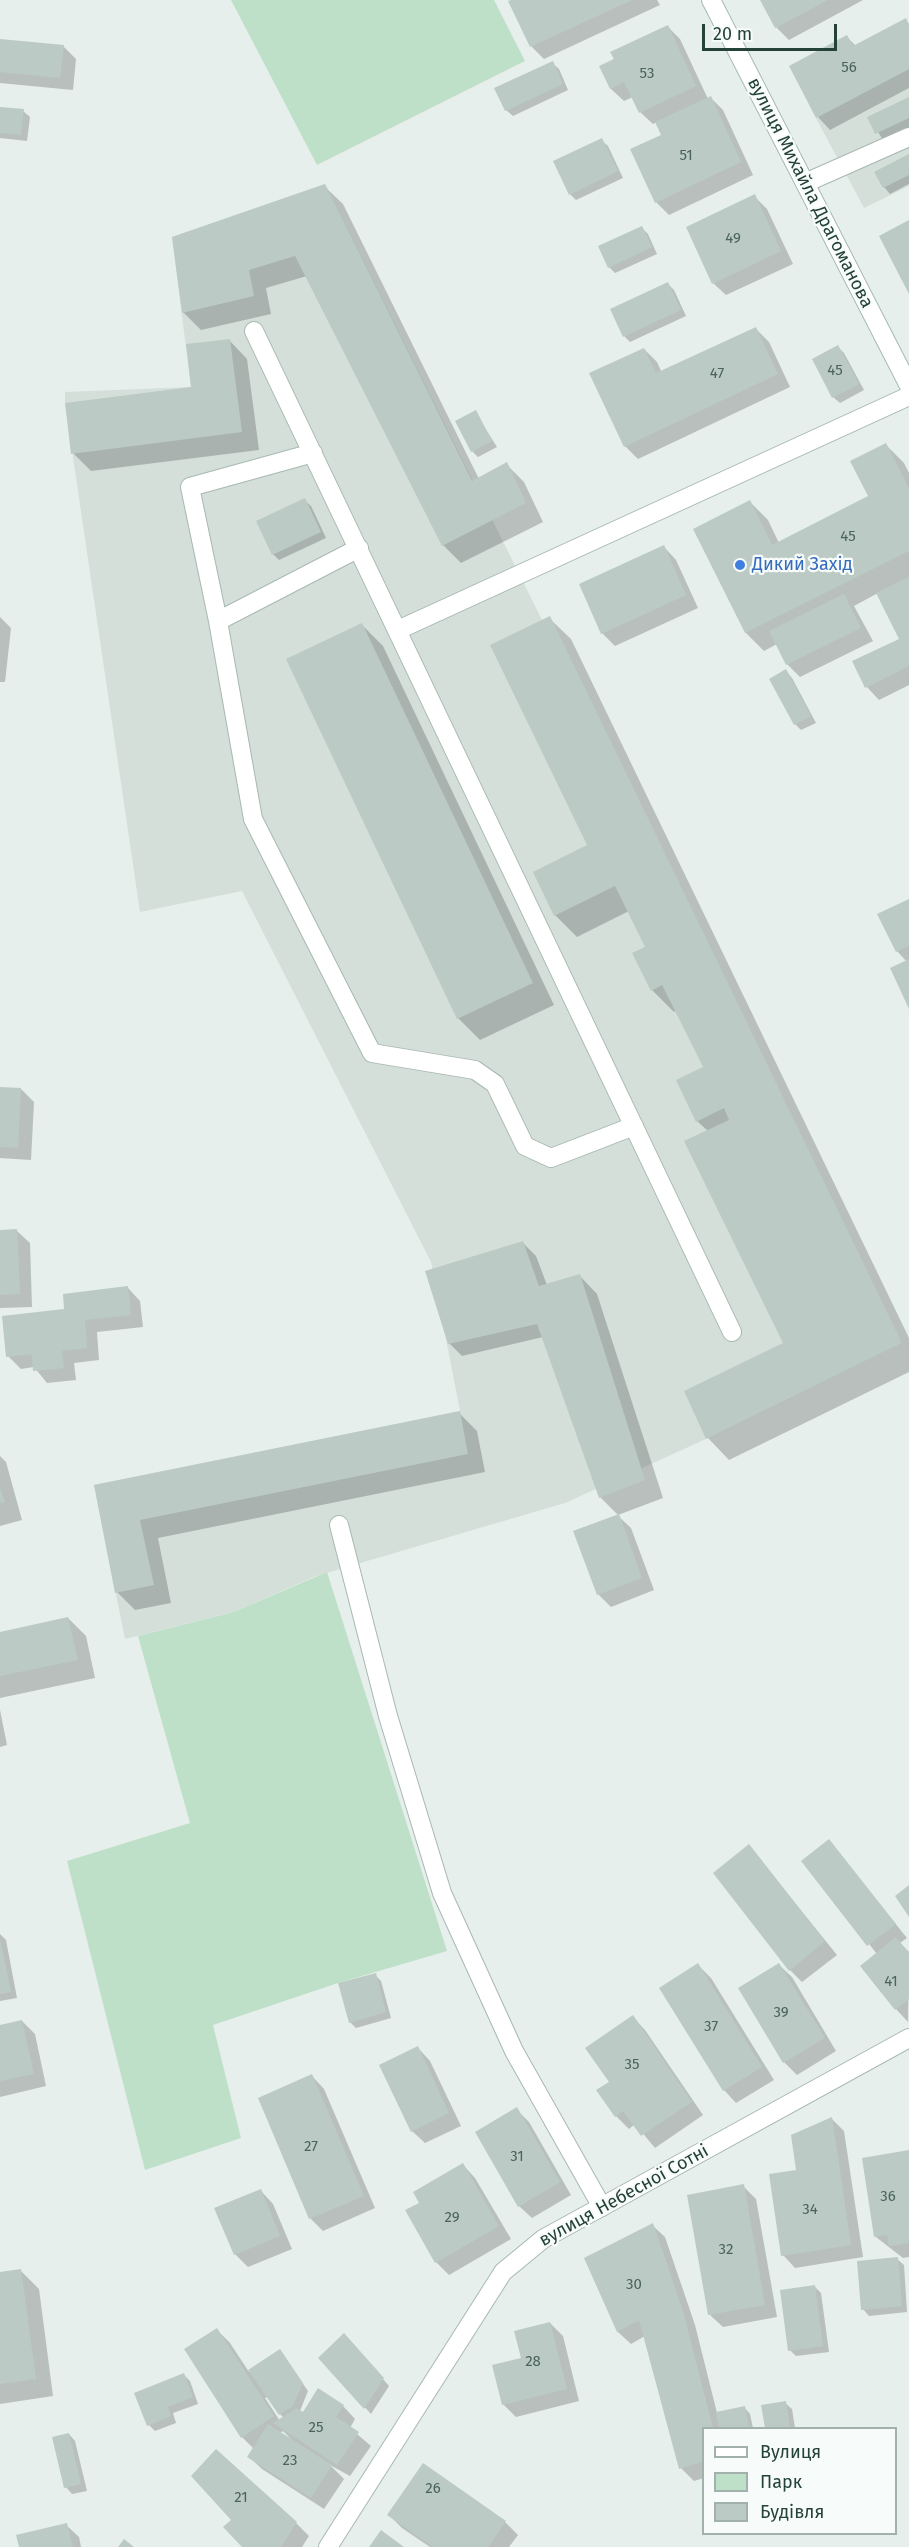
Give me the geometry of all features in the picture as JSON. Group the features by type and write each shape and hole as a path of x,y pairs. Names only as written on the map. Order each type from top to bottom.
{"street":[{"name":"вулиця Михайла Драгоманова","path":"711,0 909,386"},
{"path":"805,183 909,137"},
{"path":"254,331 399,630 732,1332"},
{"path":"399,630 909,396"},
{"path":"313,453 190,487 218,621 253,819 372,1053 475,1070 495,1084 525,1146 551,1158 634,1126"},
{"path":"218,621 359,548"},
{"path":"339,1525 388,1716 442,1893 514,2051 602,2207"},
{"name":"вулиця Небесної Сотні","path":"328,2547 503,2272 543,2239 907,2041"}],"shaded area":[{"path":"909,69 909,186 864,208 816,118"},
{"path":"325,184 902,1343 706,1439 565,1503 316,1576 234,1612 125,1639 94,1485 460,1411 431,1262 242,891 140,912 65,403 65,392 191,387 172,237"}],"green space":[{"path":"231,0 494,0 525,61 317,165"},
{"path":"327,1572 447,1951 338,1983 213,2025 241,2138 145,2170 67,1861 190,1823 138,1636 234,1612"}],"building":[{"path":"632,0 530,47 508,1"},
{"path":"760,0 828,0 775,28"},
{"path":"906,18 909,25 909,69 816,118 789,66 847,35 853,46"},
{"path":"668,25 696,86 639,113 624,82 610,89 599,66 614,59 610,52"},
{"path":"0,39 64,45 60,78 0,72"},
{"path":"553,61 563,84 505,111 494,88"},
{"path":"711,96 741,162 655,203 630,149 661,135 655,122"},
{"path":"909,97 909,118 875,134 867,117"},
{"path":"0,107 24,109 21,135 0,133"},
{"path":"602,138 618,171 569,195 553,161"},
{"path":"909,154 909,175 883,188 874,172"},
{"path":"325,184 472,481 507,462 526,503 442,546 295,256 249,270 254,296 182,313 172,237"},
{"path":"755,194 781,251 712,284 686,227"},
{"path":"909,220 909,294 879,236"},
{"path":"642,226 652,247 608,268 598,246"},
{"path":"668,282 681,310 623,337 610,309"},
{"path":"756,327 778,374 624,447 589,373 644,348 656,373"},
{"path":"230,339 242,432 71,454 65,403 191,387 186,344"},
{"path":"838,345 859,384 832,398 812,359"},
{"path":"476,410 492,441 471,452 455,421"},
{"path":"886,443 909,489 909,551 745,633 693,529 750,500 772,545 868,496 850,461"},
{"path":"305,498 321,532 272,555 256,521"},
{"path":"664,545 686,595 601,634 579,584"},
{"path":"909,577 909,666 865,688 852,661 899,639 876,593"},
{"path":"844,594 861,628 786,665 769,631"},
{"path":"550,616 902,1343 706,1439 684,1391 783,1343 684,1141 729,1120 724,1108 696,1122 676,1080 703,1067 662,985 651,991 632,953 645,947 615,886 554,916 533,872 587,845 490,645"},
{"path":"362,623 533,983 457,1019 286,659"},
{"path":"786,669 811,716 794,725 769,679"},
{"path":"909,899 909,946 896,952 877,914"},
{"path":"909,959 909,1009 890,968"},
{"path":"0,1087 21,1088 18,1148 0,1147"},
{"path":"17,1229 20,1294 0,1295 0,1230"},
{"path":"523,1241 539,1286 580,1274 645,1480 599,1498 537,1324 448,1344 425,1271"},
{"path":"128,1286 131,1315 85,1320 87,1348 62,1351 64,1368 33,1371 32,1354 6,1357 2,1316 64,1309 63,1294"},
{"path":"460,1411 468,1454 140,1520 154,1585 115,1593 94,1485"},
{"path":"0,1488 5,1502 0,1503"},
{"path":"619,1514 642,1578 597,1595 573,1531"},
{"path":"68,1617 78,1660 0,1676 0,1632"},
{"path":"829,1839 896,1924 867,1946 801,1861"},
{"path":"749,1844 825,1941 789,1971 713,1873"},
{"path":"909,1885 909,1917 895,1896"},
{"path":"896,1937 909,1953 909,1999 895,2010 860,1966"},
{"path":"0,1939 11,1992 0,1994"},
{"path":"698,1963 762,2067 723,2091 659,1988"},
{"path":"779,1963 825,2038 783,2063 738,1988"},
{"path":"376,1973 386,2012 349,2023 338,1983"},
{"path":"633,2015 692,2102 641,2136 623,2111 615,2117 596,2090 609,2082 585,2048"},
{"path":"22,2020 34,2074 0,2081 0,2025"},
{"path":"418,2046 449,2113 411,2132 379,2065"},
{"path":"312,2074 364,2196 309,2219 258,2098"},
{"path":"517,2107 560,2182 518,2207 475,2132"},
{"path":"832,2117 851,2245 781,2256 769,2174 796,2170 791,2135"},
{"path":"909,2150 909,2243 889,2246 887,2235 874,2237 862,2158"},
{"path":"463,2163 499,2226 435,2263 405,2210 419,2203 413,2192"},
{"path":"744,2184 765,2305 708,2315 687,2195"},
{"path":"261,2189 280,2236 234,2255 214,2208"},
{"path":"653,2223 683,2311 713,2427 702,2427 702,2462 679,2469 639,2320 617,2332 584,2258"},
{"path":"898,2257 902,2306 861,2310 857,2261"},
{"path":"21,2269 36,2379 0,2384 0,2272"},
{"path":"815,2285 823,2346 788,2351 780,2290"},
{"path":"550,2322 567,2389 502,2405 492,2365 521,2358 514,2331"},
{"path":"217,2328 274,2416 241,2438 184,2349"},
{"path":"344,2333 384,2378 364,2409 318,2358"},
{"path":"280,2349 303,2383 293,2406 279,2415 248,2370"},
{"path":"184,2373 193,2397 168,2407 171,2416 147,2426 134,2393"},
{"path":"318,2388 344,2405 336,2417 359,2432 337,2465 273,2423 297,2408 303,2412"},
{"path":"786,2401 790,2427 765,2427 761,2405"},
{"path":"745,2406 749,2427 719,2427 716,2412"},
{"path":"268,2424 332,2465 311,2498 247,2457"},
{"path":"69,2433 81,2484 64,2488 52,2437"},
{"path":"216,2449 297,2522 281,2547 242,2547 223,2527 231,2520 191,2476"},
{"path":"423,2463 506,2521 488,2547 433,2547 387,2515"},
{"path":"67,2523 73,2547 19,2547 16,2535"},
{"path":"381,2530 404,2547 369,2547"},
{"path":"124,2539 134,2547 118,2547"}],"place":[{"name":"Дикий Захід","path":"740,565"}]}
